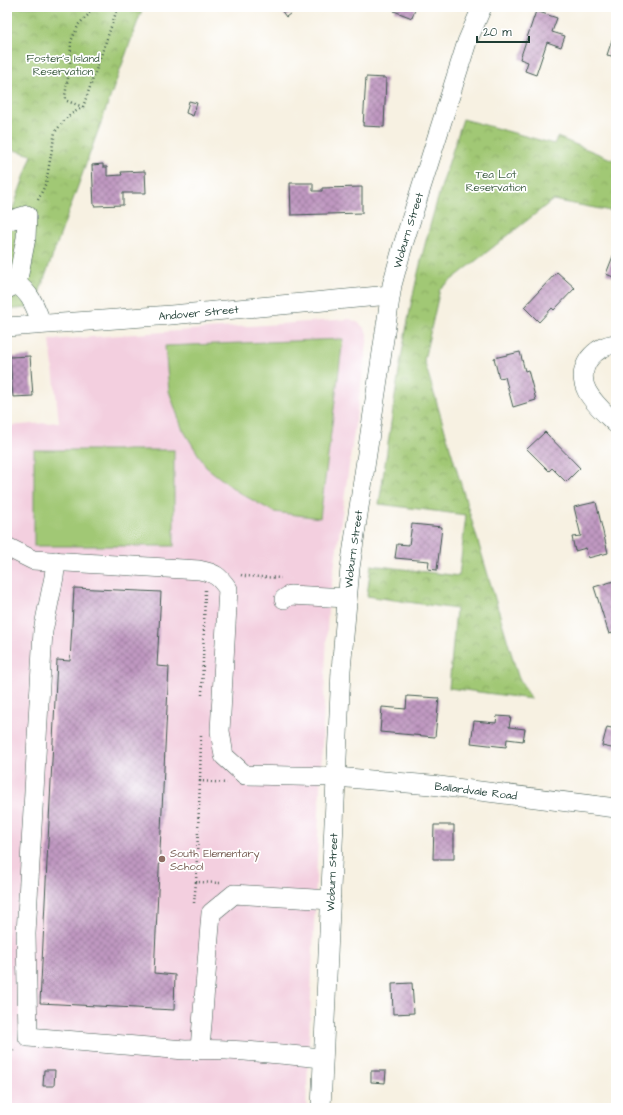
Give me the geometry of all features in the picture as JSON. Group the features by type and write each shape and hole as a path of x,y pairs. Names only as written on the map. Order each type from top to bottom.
{"street":[{"name":"Woburn Street","path":"321,1108 341,670 350,568 390,295 404,244 465,49 482,7"},
{"path":"7,220 26,215 26,238 12,287 25,290 30,297 42,324"},
{"name":"Andover Street","path":"7,327 172,315 390,295"},
{"path":"616,344 607,345 596,352 587,362 584,375 585,388 588,394 616,424"},
{"name":"Ballardvale Road","path":"7,546 33,560 199,570 214,574 221,579 228,589 220,731 224,756 245,775 336,777 431,785 616,808"},
{"path":"56,561 43,630 37,726 26,934 28,1037 184,1050 200,1049 261,1052 323,1058"},
{"path":"284,599 290,595 347,598"},
{"path":"200,1049 211,913 234,894 331,900"}],"path":[{"path":"83,107 67,101 65,96 70,66 71,41 79,24 88,15 91,7"},
{"path":"27,218 46,183 55,132 68,116 83,107 118,7"},
{"path":"238,574 244,576 288,579"},
{"path":"196,882 200,781"}],"shaded area":[{"name":"South Elementary School","path":"350,319 359,323 365,329 368,336 328,610 306,1108 7,1108 7,426 59,422 50,340"}],"green space":[{"name":"Foster's Island Reservation","path":"7,7 143,7 34,307 7,310 7,225 32,155 7,148"},
{"name":"Tea Lot Reservation","path":"463,119 554,144 557,137 616,161 616,212 553,200 440,289 424,360 518,676 531,699 449,688 456,609 367,596 371,565 459,576 466,515 379,504 401,359 412,302 433,215"},
{"path":"343,339 320,518 274,512 238,492 206,467 182,428 169,391 165,346"},
{"path":"34,450 174,450 174,546 34,546"}],"building":[{"path":"279,7 299,7 286,17"},
{"path":"396,7 416,7 412,18 394,11"},
{"path":"536,11 557,18 552,32 565,36 561,47 547,42 536,75 525,71 528,62 520,59"},
{"path":"616,31 616,57 607,55"},
{"path":"366,77 386,78 384,127 363,126"},
{"path":"189,101 197,103 193,116 186,113"},
{"path":"103,164 103,167 107,167 107,176 122,175 121,172 145,171 146,193 123,193 123,205 94,206 92,165"},
{"path":"290,183 313,183 313,191 322,191 322,188 362,187 362,213 291,215"},
{"path":"615,251 616,252 616,278 606,274"},
{"path":"557,272 575,288 554,310 552,308 539,322 524,307"},
{"path":"520,352 525,371 528,370 536,400 513,407 505,377 499,378 494,358"},
{"path":"30,356 33,396 13,397 10,357"},
{"path":"545,432 580,468 566,482 552,468 549,471 527,449"},
{"path":"596,502 608,553 588,558 586,548 575,551 572,537 581,536 574,507"},
{"path":"412,524 442,527 437,570 428,569 429,561 395,558 397,544 409,545"},
{"path":"614,581 616,588 616,632 609,634 594,587"},
{"path":"74,588 161,592 157,666 169,667 154,973 175,975 174,1010 40,1003 57,660 70,661"},
{"path":"407,696 439,698 435,737 380,732 382,707 406,709"},
{"path":"497,716 511,717 509,727 525,729 523,741 507,739 506,747 471,743 474,721 496,723"},
{"path":"607,727 616,729 616,749 602,746"},
{"path":"434,825 454,825 454,859 433,859"},
{"path":"412,983 414,1013 393,1014 392,984"},
{"path":"44,1070 55,1070 54,1086 43,1086"},
{"path":"371,1071 386,1071 385,1083 371,1082"}],"place":[{"name":"South Elementary School","path":"162,859"}]}
